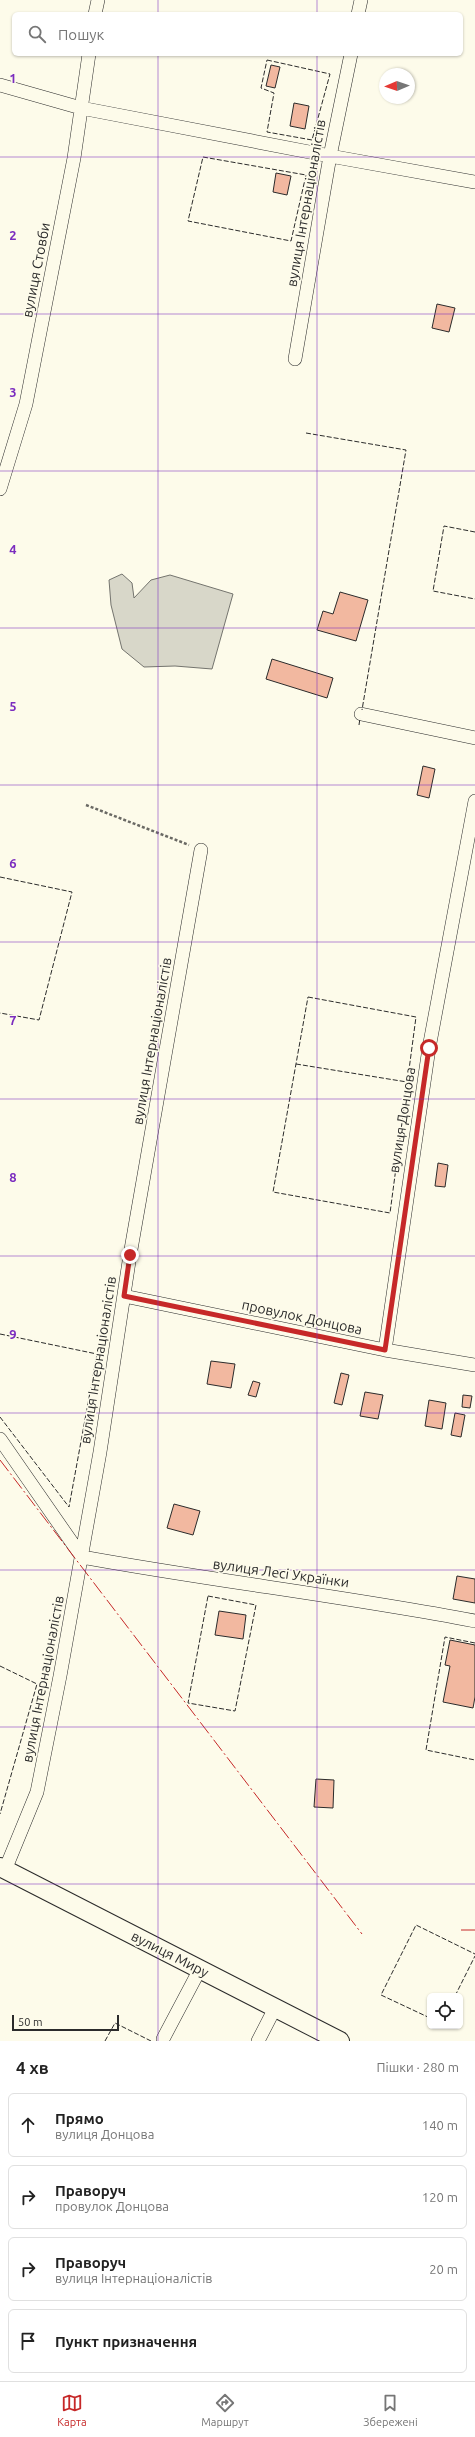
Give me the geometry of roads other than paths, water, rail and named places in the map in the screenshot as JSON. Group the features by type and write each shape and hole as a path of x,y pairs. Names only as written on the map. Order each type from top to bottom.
{"street":[{"path":"95,12 98,0"},
{"path":"358,12 361,0"},
{"name":"вулиця Стовби","path":"0,489 26,404 74,158 89,56"},
{"name":"вулиця Інтернаціоналістів","path":"294,359 330,156 351,56"},
{"path":"0,85 81,108 330,156 475,182"},
{"path":"361,714 475,738"},
{"name":"вулиця Донцова","path":"385,1350 429,1048 475,801"},
{"name":"вулиця Інтернаціоналістів","path":"3,1869 37,1792 82,1557 124,1296 201,850"},
{"name":"провулок Донцова","path":"124,1296 385,1350 475,1365"},
{"path":"0,1439 82,1557"},
{"name":"вулиця Лесі Українки","path":"82,1557 214,1580 357,1600 475,1621"},
{"name":"вулиця Миру","path":"3,1869 275,2008 318,2036 340,2041"},
{"path":"163,2039 200,1969"},
{"path":"258,2041 275,2008"}]}
